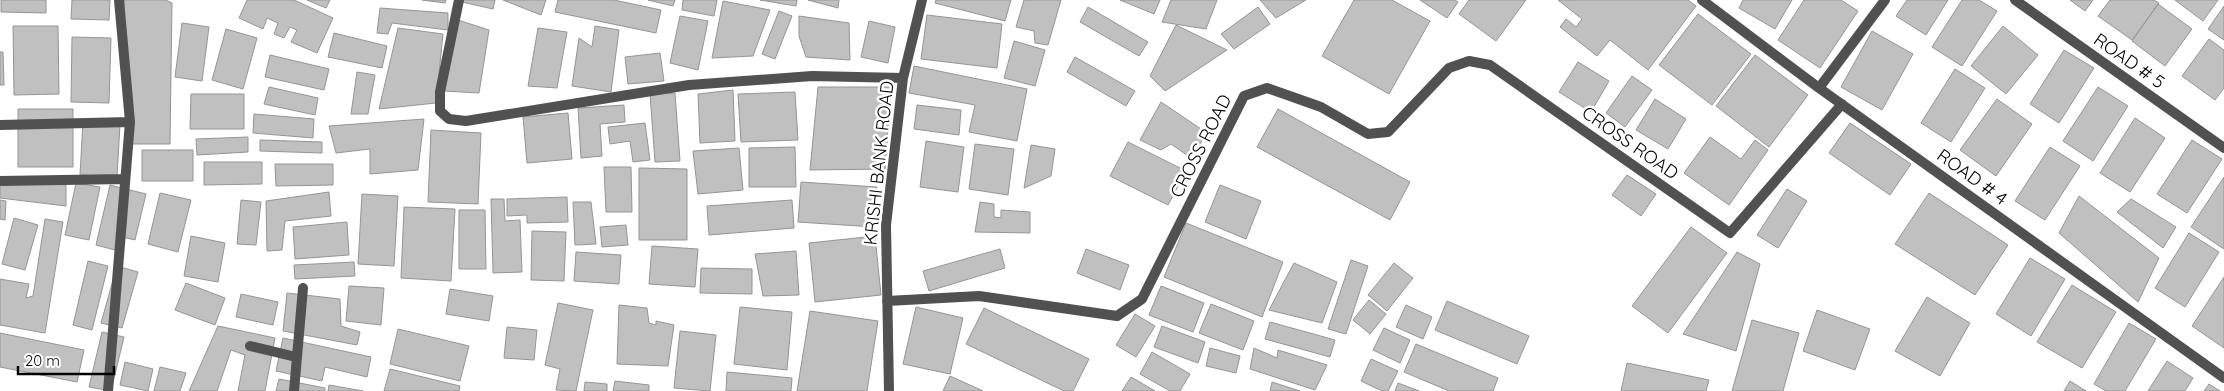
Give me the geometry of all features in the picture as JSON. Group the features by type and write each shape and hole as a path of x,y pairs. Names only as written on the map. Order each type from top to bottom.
{"street":[{"path":"108,391 130,122 119,0"},
{"path":"459,0 440,92 440,110 449,119 466,121 688,85 812,76 903,78"},
{"name":"KRISHI BANK ROAD","path":"889,391 886,225 903,78 922,0"},
{"name":"ROAD # 4","path":"1702,0 1819,88 2224,378"},
{"path":"1819,88 1885,0"},
{"name":"ROAD # 5","path":"2015,0 2224,148"},
{"name":"CROSS ROAD","path":"887,302 979,296 1117,316 1142,299 1244,96 1267,88 1321,107 1368,134 1388,132 1449,68 1469,61 1490,65 1730,233 1842,104"},
{"path":"0,125 130,122"},
{"path":"0,181 125,179"},
{"path":"294,391 303,288"},
{"path":"250,346 296,358"}],"building":[{"path":"1,0 46,0 46,13 1,12"},
{"path":"72,0 110,0 109,20 71,19"},
{"path":"124,0 166,0 172,3 170,144 129,144"},
{"path":"247,0 294,0 333,18 317,53 291,42 297,30 290,27 284,38 274,34 278,23 267,18 263,29 239,18"},
{"path":"307,0 330,0 326,8"},
{"path":"422,0 446,0 445,3"},
{"path":"462,0 495,0 493,9 462,2"},
{"path":"503,0 546,0 541,15"},
{"path":"558,0 614,0 661,10 656,33 555,12"},
{"path":"648,0 675,0 673,6"},
{"path":"683,0 717,0 714,16 682,10"},
{"path":"760,0 797,0 796,6"},
{"path":"808,0 839,0 838,8"},
{"path":"936,0 1011,0 1005,21 935,3"},
{"path":"1024,0 1061,0 1048,45 1035,43 1034,31 1016,27"},
{"path":"1120,0 1160,0 1154,14"},
{"path":"1171,0 1217,0 1206,29 1162,22"},
{"path":"1260,0 1306,0 1276,18"},
{"path":"1354,0 1392,0 1430,21 1389,94 1322,56"},
{"path":"1420,0 1455,0 1458,2 1447,18"},
{"path":"1469,0 1526,0 1496,41 1459,14"},
{"path":"1558,0 1688,0 1696,6 1648,70 1610,40 1597,56 1560,27 1566,19 1576,27 1582,19"},
{"path":"1743,0 1792,0 1775,29 1739,8"},
{"path":"1804,0 1841,0 1858,11 1820,68 1778,40"},
{"path":"1907,0 1948,0 1926,35 1896,16"},
{"path":"1962,0 1979,0 1997,11 1962,66 1932,47"},
{"path":"2070,0 2093,0 2085,11"},
{"path":"2110,0 2154,0 2159,3 2132,40 2098,16"},
{"path":"2175,0 2218,0 2203,21"},
{"path":"723,1 770,10 753,56 712,58"},
{"path":"2158,4 2192,29 2165,66 2132,41"},
{"path":"2224,6 2224,40 2208,29"},
{"path":"1088,7 1148,42 1139,56 1080,22"},
{"path":"1258,7 1270,24 1234,49 1221,34"},
{"path":"380,8 448,13 448,30 392,23 388,34 377,33"},
{"path":"779,11 792,16 775,59 762,54"},
{"path":"1698,14 1751,54 1712,105 1659,65"},
{"path":"927,15 1002,24 997,68 921,59"},
{"path":"680,16 708,21 698,70 670,63"},
{"path":"799,16 849,23 850,60 806,57 799,36"},
{"path":"458,20 489,30 479,93 444,91"},
{"path":"869,21 895,27 888,63 861,57"},
{"path":"182,23 209,27 202,81 175,77"},
{"path":"1176,25 1227,50 1165,91 1150,76"},
{"path":"13,26 58,26 59,94 14,95"},
{"path":"595,26 619,30 611,92 572,86 579,38 592,47"},
{"path":"2003,26 2038,55 2006,94 1971,66"},
{"path":"398,28 443,34 436,103 379,109"},
{"path":"538,28 567,32 557,88 528,86"},
{"path":"226,29 257,38 243,89 212,80"},
{"path":"1872,31 1913,54 1882,110 1841,87"},
{"path":"334,33 387,46 382,68 328,57"},
{"path":"72,37 111,38 109,103 71,102"},
{"path":"2209,39 2224,50 2224,88 2215,100 2182,76"},
{"path":"1014,41 1045,50 1035,86 1004,78"},
{"path":"2064,50 2094,68 2059,123 2030,104"},
{"path":"0,52 3,52 4,85 0,85"},
{"path":"660,53 664,81 628,84 625,57"},
{"path":"270,55 329,69 324,90 265,77"},
{"path":"1755,55 1808,95 1769,147 1716,106"},
{"path":"1075,57 1135,91 1126,106 1067,72"},
{"path":"1578,62 1609,81 1591,112 1559,92"},
{"path":"914,66 1027,89 1017,141 969,132 975,105 909,93"},
{"path":"1955,69 1985,88 1951,142 1921,123"},
{"path":"357,72 375,75 368,114 351,114"},
{"path":"1632,76 1652,90 1625,127 1606,113"},
{"path":"269,87 318,98 315,115 264,104"},
{"path":"818,87 891,87 885,169 810,170"},
{"path":"2098,87 2128,106 2093,161 2063,141"},
{"path":"733,90 735,141 700,143 698,94"},
{"path":"795,92 798,140 741,142 738,94"},
{"path":"675,93 680,161 655,162 650,94"},
{"path":"191,94 244,94 244,129 190,129"},
{"path":"1655,99 1686,119 1668,149 1636,130"},
{"path":"1997,99 2032,124 1996,176 1960,150"},
{"path":"1161,102 1207,133 1191,158 1171,144 1161,150 1140,140"},
{"path":"624,105 625,122 600,124 602,156 581,158 578,108"},
{"path":"917,105 961,110 959,135 914,129"},
{"path":"18,109 73,109 73,167 18,167"},
{"path":"1278,109 1410,182 1390,220 1257,147"},
{"path":"568,113 572,159 527,163 523,117"},
{"path":"254,114 314,119 313,138 253,133"},
{"path":"2135,118 2165,138 2130,192 2100,173"},
{"path":"424,119 418,170 370,174 370,149 336,153 329,126"},
{"path":"83,121 120,124 117,177 80,175"},
{"path":"645,123 650,160 633,162 630,141 610,144 608,127"},
{"path":"1850,123 1911,164 1890,195 1829,153"},
{"path":"431,130 481,133 478,204 428,202"},
{"path":"248,137 248,152 197,155 196,139"},
{"path":"1710,137 1741,159 1755,140 1768,150 1729,205 1684,173"},
{"path":"260,140 322,142 322,153 260,151"},
{"path":"2192,140 2222,159 2187,213 2157,194"},
{"path":"926,141 964,147 958,192 920,187"},
{"path":"1128,142 1186,171 1168,205 1110,176"},
{"path":"975,144 1014,149 1008,195 969,189"},
{"path":"1031,145 1055,149 1051,176 1024,188"},
{"path":"795,147 796,187 749,187 749,148"},
{"path":"2050,147 2080,166 2045,220 2015,201"},
{"path":"739,148 743,190 698,194 693,151"},
{"path":"142,150 193,150 193,181 142,181"},
{"path":"204,162 262,162 262,184 204,185"},
{"path":"275,164 333,164 333,185 276,186"},
{"path":"604,167 631,167 632,212 606,212"},
{"path":"639,168 687,169 687,240 639,240"},
{"path":"1627,175 1656,194 1641,216 1612,195"},
{"path":"2224,177 2224,249 2191,227"},
{"path":"0,178 66,185 66,206 0,198"},
{"path":"801,182 877,187 874,227 798,222"},
{"path":"76,183 100,187 89,240 65,235"},
{"path":"110,185 146,194 135,240 122,237 115,250 96,245"},
{"path":"1220,185 1261,201 1246,239 1205,222"},
{"path":"1787,189 1807,201 1778,248 1757,235"},
{"path":"329,192 331,216 285,221 282,250 267,251 266,201"},
{"path":"160,193 191,200 178,252 148,244"},
{"path":"1929,193 2008,245 1975,295 1895,244"},
{"path":"362,194 398,196 394,266 358,264"},
{"path":"2079,196 2159,258 2138,302 2059,233"},
{"path":"567,197 568,222 527,223 527,215 507,216 507,199"},
{"path":"491,199 504,199 505,221 520,220 522,272 493,273"},
{"path":"2131,199 2176,227 2163,248 2117,212"},
{"path":"0,200 6,201 5,220 0,219"},
{"path":"241,200 261,202 256,245 237,244"},
{"path":"792,200 794,228 709,235 707,206"},
{"path":"573,202 591,202 596,244 575,245"},
{"path":"980,202 994,204 994,217 1001,218 1001,210 1030,212 1030,233 975,232"},
{"path":"404,207 455,209 451,281 401,278"},
{"path":"459,210 485,210 486,269 459,269"},
{"path":"14,218 38,225 25,270 2,264"},
{"path":"45,219 63,222 45,333 0,325 0,279 29,284 26,298 33,296"},
{"path":"347,222 349,255 295,259 293,227"},
{"path":"1186,223 1283,262 1262,317 1164,277"},
{"path":"626,225 628,245 602,247 600,227"},
{"path":"1691,227 1727,253 1668,333 1632,306"},
{"path":"532,231 566,232 564,281 531,280"},
{"path":"2189,233 2219,252 2185,307 2155,288"},
{"path":"191,236 225,243 218,282 184,276"},
{"path":"875,236 881,295 815,302 809,243"},
{"path":"652,246 698,249 695,287 649,284"},
{"path":"1000,249 1005,268 929,291 923,271"},
{"path":"1086,249 1129,265 1120,290 1077,273"},
{"path":"796,251 799,295 763,296 755,254"},
{"path":"576,252 621,255 619,284 574,281"},
{"path":"1737,252 1760,264 1736,351 1683,334"},
{"path":"2030,258 2065,279 2031,336 1996,314"},
{"path":"1351,260 1368,266 1346,334 1328,329"},
{"path":"88,261 108,266 92,330 73,325"},
{"path":"354,262 355,276 295,279 294,265"},
{"path":"1294,263 1337,282 1322,323 1269,310"},
{"path":"1394,263 1413,278 1387,311 1368,295"},
{"path":"117,266 138,272 122,328 101,323"},
{"path":"701,268 752,269 752,294 700,293"},
{"path":"2224,277 2224,348 2192,326"},
{"path":"186,283 225,298 215,325 175,310"},
{"path":"2072,285 2116,312 2082,368 2037,342"},
{"path":"349,286 384,288 381,325 346,321"},
{"path":"1161,286 1204,303 1193,332 1149,315"},
{"path":"450,289 493,296 489,321 446,314"},
{"path":"287,293 340,299 341,326 360,332 357,345 283,331"},
{"path":"241,294 278,302 273,325 236,317"},
{"path":"1927,297 1970,323 1940,376 1895,351"},
{"path":"1369,300 1386,314 1370,334 1353,320"},
{"path":"1447,301 1529,336 1517,364 1435,330"},
{"path":"558,303 593,310 576,391 556,390 560,369 545,365"},
{"path":"1211,304 1254,321 1243,350 1199,333"},
{"path":"619,305 647,308 649,323 656,325 656,321 674,325 668,366 617,364"},
{"path":"1406,305 1432,317 1423,339 1396,327"},
{"path":"740,307 792,312 787,370 734,364"},
{"path":"916,307 963,318 950,374 903,364"},
{"path":"984,308 1089,359 1073,391 1064,391 966,344"},
{"path":"1817,310 1870,329 1855,370 1803,351"},
{"path":"810,311 878,321 867,391 797,391"},
{"path":"1135,314 1155,326 1136,357 1116,345"},
{"path":"1752,320 1799,333 1783,391 1732,391"},
{"path":"1270,322 1335,340 1330,357 1265,339"},
{"path":"2129,323 2156,339 2125,391 2106,391 2094,384"},
{"path":"218,326 275,338 265,391 238,391 245,355 231,350 217,391 189,391"},
{"path":"1162,326 1205,342 1198,363 1154,347"},
{"path":"507,327 537,330 534,360 504,358"},
{"path":"1384,328 1410,340 1400,363 1373,350"},
{"path":"398,329 469,346 460,381 390,364"},
{"path":"680,331 716,335 710,391 674,388"},
{"path":"102,332 124,337 111,391 89,387"},
{"path":"0,333 84,350 77,382 0,367"},
{"path":"283,338 371,357 367,377 325,367 322,381 276,371"},
{"path":"1416,344 1498,378 1493,391 1449,391 1404,372"},
{"path":"1210,348 1240,356 1236,373 1206,366"},
{"path":"1254,348 1277,358 1278,350 1327,365 1315,390 1250,369"},
{"path":"1152,352 1190,374 1180,391 1170,391 1140,374"},
{"path":"1371,359 1398,371 1388,391 1382,391 1361,381"},
{"path":"2167,361 2193,378 2185,391 2148,391"},
{"path":"125,362 153,369 148,391 120,385"},
{"path":"1627,363 1709,380 1706,391 1621,391"},
{"path":"160,367 186,373 180,391 154,391"},
{"path":"390,369 460,386 459,391 384,391"},
{"path":"727,372 792,378 791,391 726,391"},
{"path":"950,376 983,391 943,391"},
{"path":"1131,377 1155,391 1122,391"},
{"path":"279,379 325,388 325,391 276,391"},
{"path":"615,381 649,385 649,391 613,391"},
{"path":"2070,381 2086,391 2064,391"},
{"path":"585,382 607,384 607,391 584,391"},
{"path":"1272,382 1300,391 1270,391"},
{"path":"1398,383 1419,391 1395,391"},
{"path":"2209,384 2220,391 2204,391"},
{"path":"329,385 363,391 328,391"}]}
